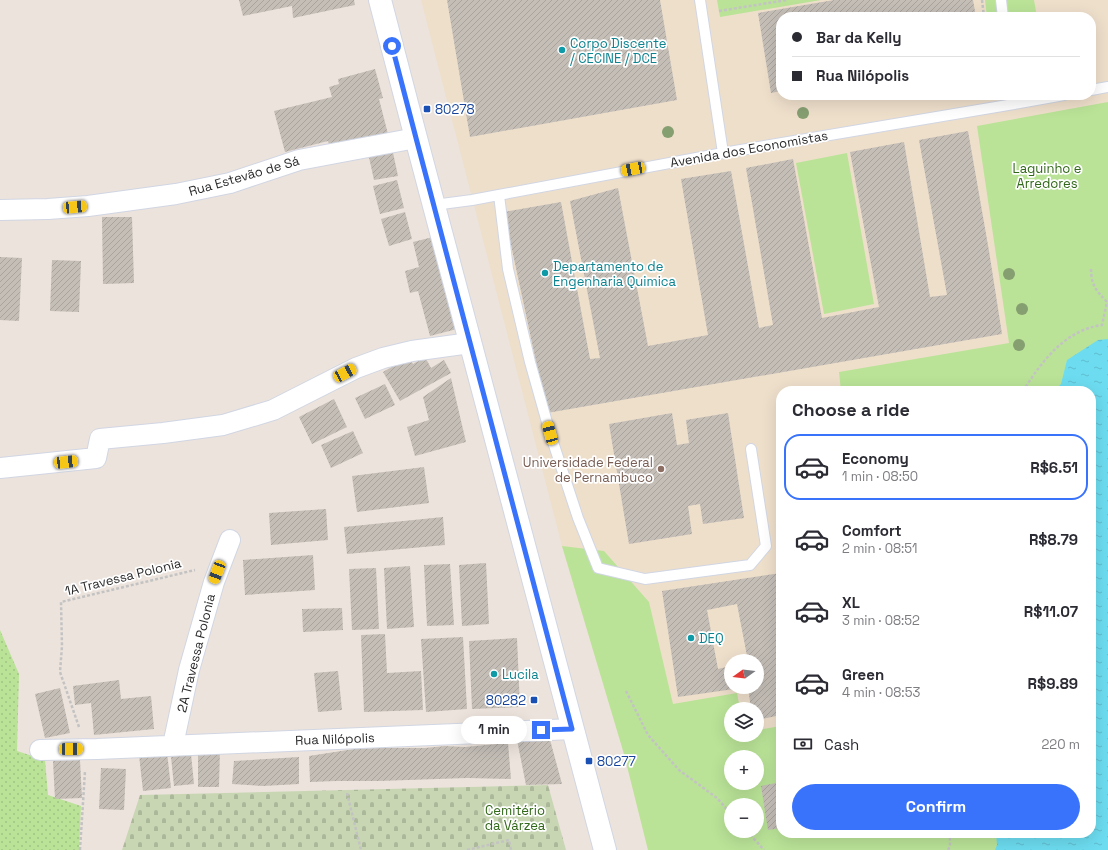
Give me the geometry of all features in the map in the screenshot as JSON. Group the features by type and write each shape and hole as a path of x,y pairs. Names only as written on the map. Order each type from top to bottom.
{"street":[{"path":"380,0 605,850"},
{"name":"Rua Estevão de Sá","path":"0,210 56,209 176,194 230,183 299,160 416,138"},
{"path":"0,468 96,458 100,438 163,433 223,424 273,410 356,368 383,358 412,351 470,343"},
{"name":"2A Travessa Polonia","path":"173,746 189,670 214,582 230,540"},
{"name":"Rua Nilópolis","path":"40,750 173,746 572,729"}],"lane":[{"path":"700,0 723,153"},
{"path":"1001,0 1002,12"},
{"path":"1096,89 1108,87"},
{"name":"Avenida dos Economistas","path":"434,205 472,200 1014,100"},
{"path":"499,195 508,269 530,362 550,433 578,518 598,568 645,579 750,565 766,546 751,449"}],"path":[{"path":"702,14 788,0"},
{"path":"982,0 983,12"},
{"path":"1026,386 1053,350 1072,335 1092,326 1102,325 1107,301 1095,289 1091,276 1091,267"},
{"name":"1A Travessa Polonia","path":"92,749 60,672 62,646 60,602 221,564"},
{"path":"626,692 648,735 680,770 717,798 724,806"},
{"path":"80,850 92,749"},
{"path":"347,793 361,850"},
{"path":"753,838 764,850"},
{"path":"948,850 950,846 950,838"},
{"path":"467,850 509,840 511,850"}],"shaded area":[{"name":"Universidade Federal de Pernambuco","path":"421,0 1108,0 1108,850 648,850 624,754 562,546"}],"green space":[{"path":"717,0 821,0 720,17"},
{"path":"985,0 1034,0 1036,12 986,12"},
{"name":"Laguinho e Arredores","path":"1108,102 1108,850 648,850 624,754 562,546 604,551 649,602 673,704 737,694 739,702 724,702 724,742 764,742 764,729 776,727 776,838 1096,838 1096,386 840,386 839,372 1009,343 977,126"},
{"path":"847,153 874,304 824,314 796,163"},
{"path":"0,630 19,674 17,751 45,760 48,795 81,806 79,850 0,850"},
{"name":"Cemitério da Várzea","path":"548,785 566,850 122,850 140,795"}],"water":[{"path":"1108,339 1108,850 995,850 997,845 996,838 1096,838 1096,386 1059,386 1061,384 1067,360 1098,340"}],"building":[{"path":"239,0 354,0 355,5 293,18 292,6 243,16"},
{"name":"Corpo Discente / CECINE / DCE","path":"447,0 660,0 677,100 470,137"},
{"path":"834,0 973,0 975,12 776,12 776,92 771,93 758,13"},
{"path":"375,69 383,98 379,99 388,134 353,142 353,139 329,145 328,141 285,152 274,111 332,97 329,87 339,84 338,79"},
{"name":"Departamento de Engenharia Quimica","path":"968,131 1002,334 547,413 504,212 561,202 590,359 600,358 570,201 618,188 648,346 708,335 681,179 731,171 759,328 773,325 746,168 793,159 822,318 879,307 850,152 904,142 930,297 947,295 919,140"},
{"path":"392,148 398,176 374,180 368,153"},
{"path":"397,180 404,208 380,214 373,186"},
{"path":"405,212 412,239 389,246 381,219"},
{"path":"102,217 132,217 134,283 103,284"},
{"path":"433,237 457,329 430,336 418,291 410,293 405,271 419,267 413,242"},
{"path":"0,257 22,258 19,321 0,320"},
{"path":"52,260 81,261 79,312 50,311"},
{"path":"409,357 413,364 425,357 431,368 444,360 451,373 400,401 383,372"},
{"path":"451,378 466,442 415,456 407,427 429,420 423,397"},
{"path":"385,384 395,405 365,419 355,398"},
{"path":"334,399 347,427 312,444 299,417"},
{"path":"672,413 677,445 689,443 686,420 728,413 744,518 703,524 700,504 688,506 692,534 629,544 609,424"},
{"path":"353,431 363,453 331,468 321,445"},
{"path":"424,467 429,503 357,512 352,476"},
{"path":"326,509 328,540 271,545 269,513"},
{"path":"443,517 445,545 347,554 344,527"},
{"path":"313,555 315,590 245,595 243,560"},
{"path":"486,563 489,624 462,626 459,565"},
{"path":"450,564 454,625 427,626 424,565"},
{"path":"410,566 414,627 387,629 384,568"},
{"path":"376,568 379,629 352,630 349,569"},
{"name":"DEQ","path":"776,574 776,716 764,719 764,702 750,702 749,694 764,694 764,654 747,654 737,604 707,610 718,669 724,668 724,690 678,697 662,591"},
{"path":"342,608 343,630 303,632 302,609"},
{"path":"385,634 387,673 421,671 423,710 364,712 361,635"},
{"path":"463,637 467,709 426,712 421,639"},
{"name":"Lucila","path":"517,638 520,707 472,709 469,641"},
{"path":"338,671 342,710 318,712 314,673"},
{"path":"119,680 121,699 151,696 154,729 94,735 91,703 75,705 73,686"},
{"path":"60,688 70,733 45,738 35,694"},
{"path":"549,736 562,784 526,785 517,740"},
{"path":"508,743 511,779 467,778 310,782 309,756 354,749 425,748 445,746 465,747"},
{"path":"198,749 220,750 219,787 198,787"},
{"path":"167,752 171,788 143,791 139,755"},
{"path":"191,754 194,784 174,786 171,757"},
{"path":"299,757 299,784 263,786 232,784 234,761"},
{"path":"80,760 82,798 55,799 53,761"},
{"path":"101,768 126,769 124,810 99,809"},
{"path":"776,783 776,829 768,830 762,790 764,790 764,785"}],"place":[{"name":"Corpo Discente / CECINE / DCE","path":"562,50"},
{"name":"80278","path":"427,109"},
{"name":"Departamento de Engenharia Quimica","path":"545,273"},
{"name":"Universidade Federal de Pernambuco","path":"661,469"},
{"name":"DEQ","path":"691,638"},
{"name":"Lucila","path":"494,674"},
{"name":"80282","path":"534,700"},
{"name":"80277","path":"589,761"}],"route":[{"path":"392,46 572,729 541,730"}]}
